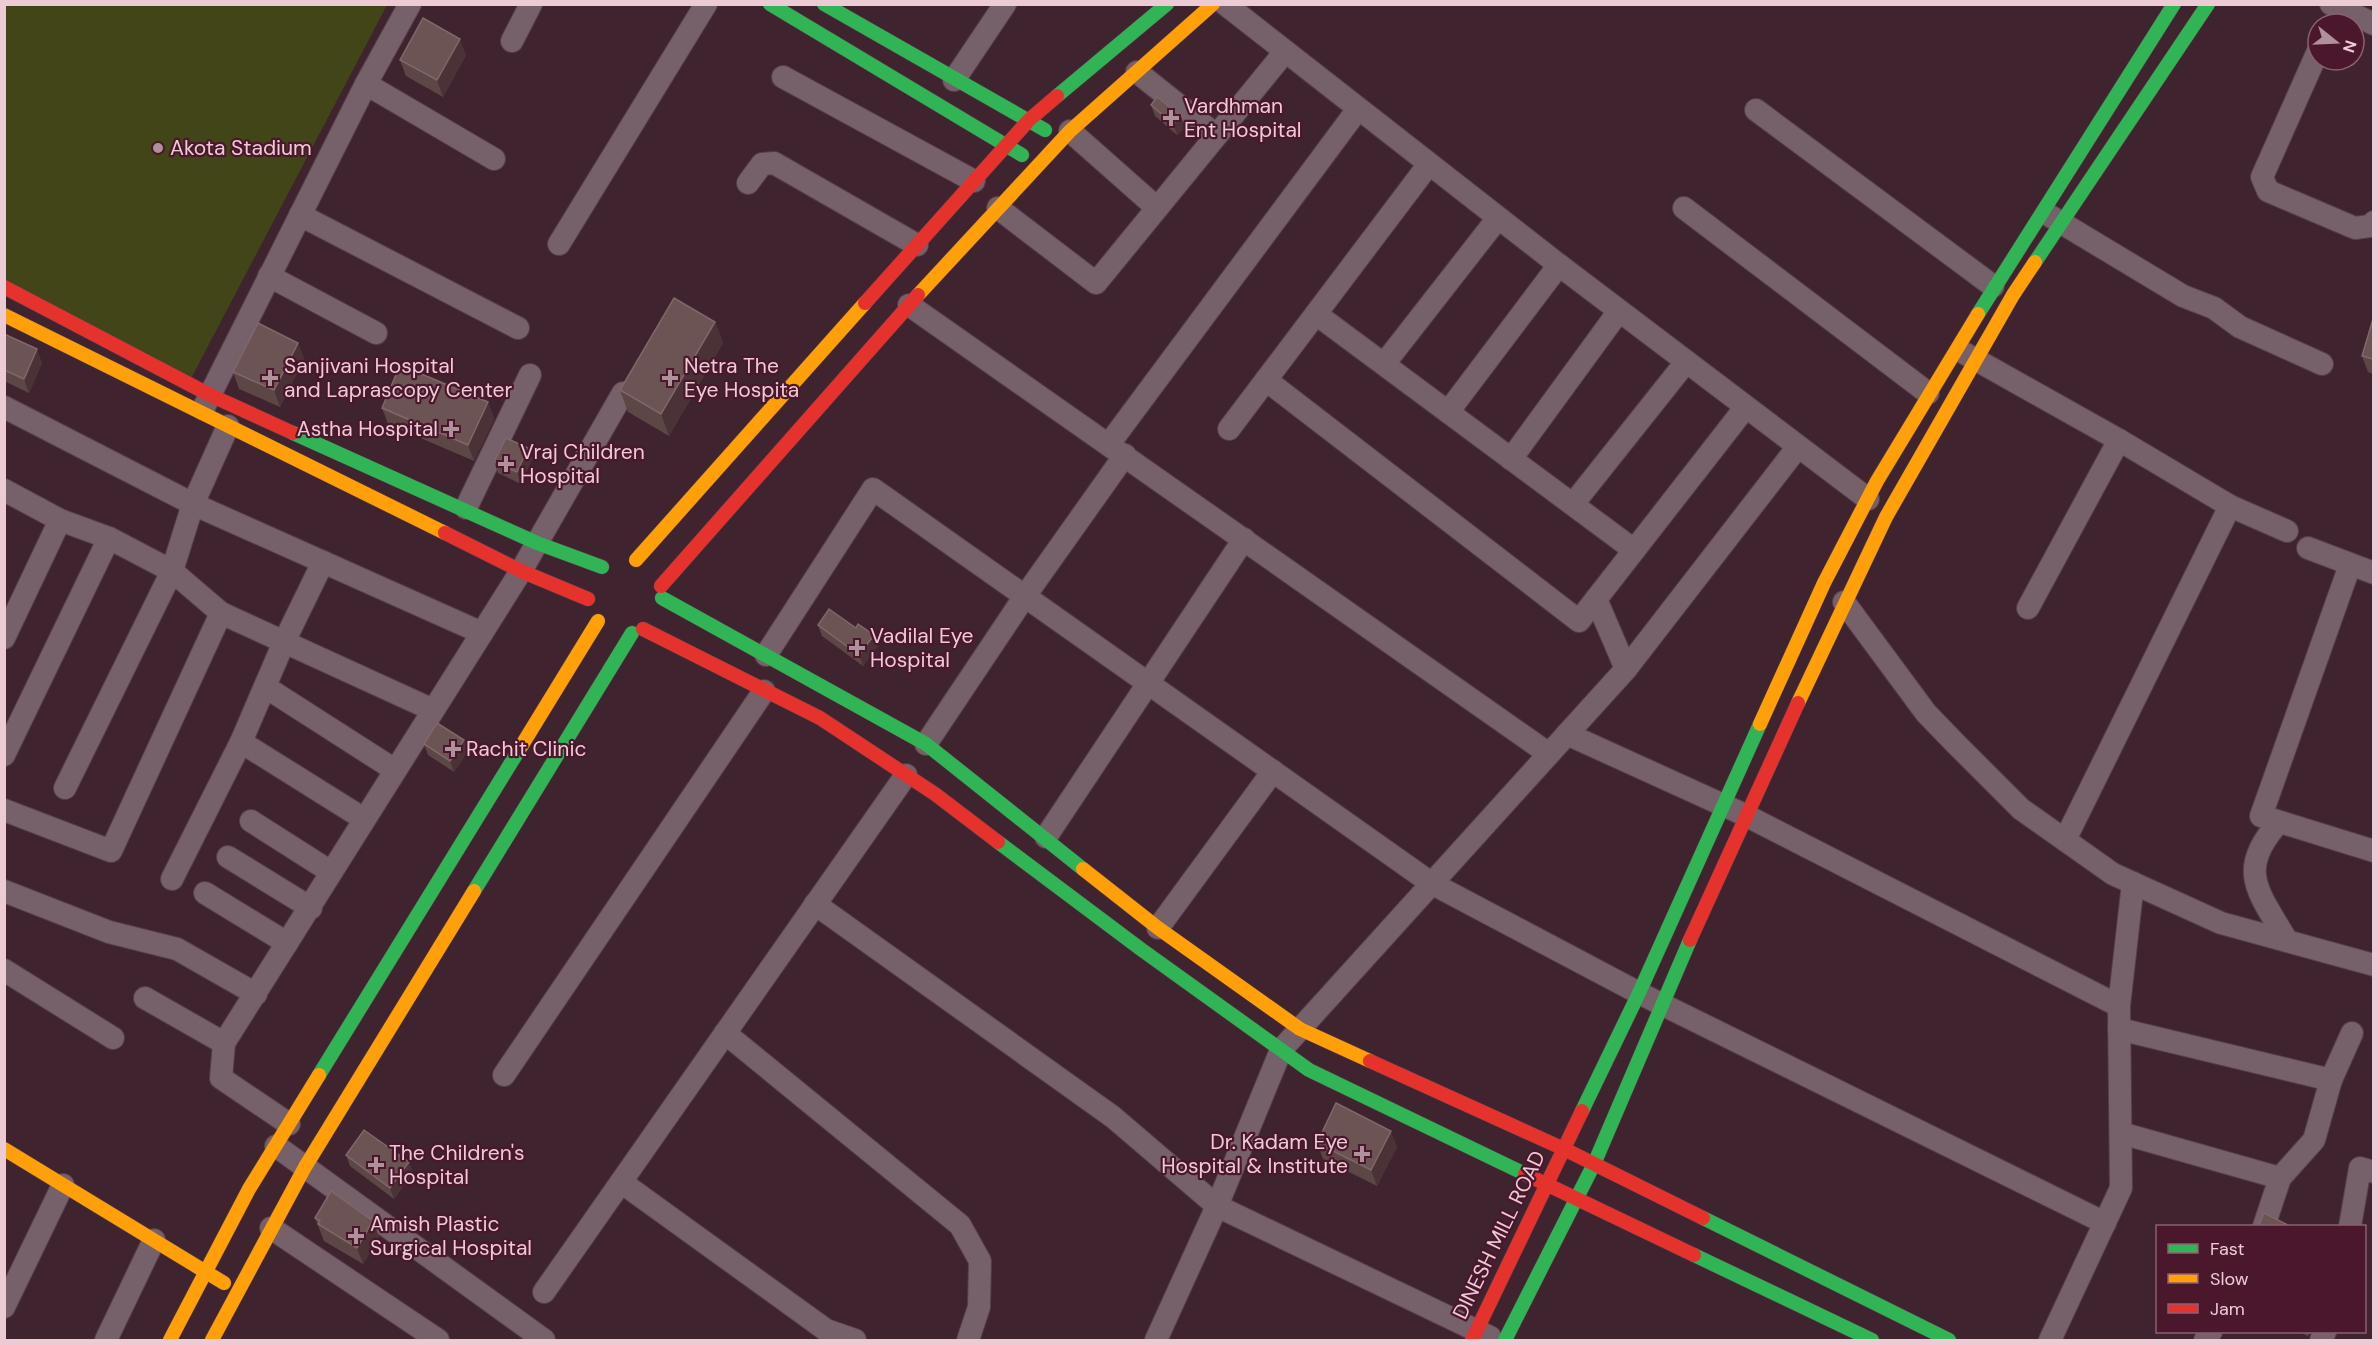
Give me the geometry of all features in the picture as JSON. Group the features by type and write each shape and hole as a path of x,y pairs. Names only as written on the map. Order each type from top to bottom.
{"main road":[{"path":"770,4 1006,144 1037,166"},
{"path":"824,4 954,80 1029,120 1066,136"},
{"path":"212,1341 305,1167 641,589 916,245 1006,144 1029,120 1167,4"},
{"path":"170,1341 205,1272 289,1124 606,627 1066,136 1213,4"},
{"path":"1505,1341 1594,1164 1661,1004 1735,811 1784,670 1868,499 1955,347 2174,4"},
{"path":"1735,811 1886,517 1975,359 2061,222 2208,4"},
{"path":"4,287 205,404 228,426 520,571 590,589 641,589 764,691 820,718 906,775 1309,1070 1872,1341"},
{"path":"4,315 205,404 466,508 537,543 641,589 926,744 1158,928 1300,1029 1564,1149 1949,1341"},
{"path":"590,589 606,627"},
{"name":"DINESH MILL ROAD","path":"1474,1336 1639,993 1735,811"},
{"path":"4,1149 237,1291"}],"street":[{"path":"205,404 366,84 410,4"},
{"path":"512,41 531,4"},
{"path":"559,244 706,4"},
{"path":"954,80 1005,4"},
{"path":"1225,4 1559,265 1797,448 1868,499"},
{"path":"998,208 1096,283 1284,52"},
{"path":"1137,72 1216,135"},
{"path":"2309,72 2262,177 2268,191 2355,228 2370,226 2373,222"},
{"path":"783,77 974,181"},
{"path":"366,84 494,159"},
{"path":"926,744 1024,596 1117,449 1358,109"},
{"path":"1756,110 1994,286"},
{"path":"1066,136 1157,208"},
{"path":"748,183 762,164 774,163 916,245"},
{"path":"1229,429 1429,164"},
{"path":"1684,208 1928,393"},
{"path":"2041,211 2183,297 2214,308 2240,327 2322,364"},
{"path":"300,215 518,328"},
{"path":"1384,364 1498,218"},
{"path":"1448,412 1559,265"},
{"path":"269,276 376,333"},
{"path":"909,305 1549,754"},
{"path":"1511,459 1619,311"},
{"path":"1316,314 1634,550"},
{"path":"1955,347 2120,440 2230,507 2287,531"},
{"path":"1573,504 1686,362"},
{"path":"466,508 530,375"},
{"path":"1266,380 1579,621 1745,408"},
{"path":"289,1124 221,1078 224,1043 482,633 537,543 623,393"},
{"path":"4,407 193,504 482,633"},
{"path":"65,788 172,571 193,504 228,426"},
{"path":"2028,608 2120,440"},
{"path":"1156,1341 1217,1206 1281,1050 1626,669 1797,448"},
{"path":"766,655 873,489 1431,884 1639,993 2105,1223"},
{"path":"4,490 60,520 109,538 172,571 221,613 433,710"},
{"path":"2065,840 2230,507"},
{"path":"4,638 60,520"},
{"path":"4,755 109,538"},
{"path":"1046,837 1244,539"},
{"path":"2308,548 2373,573"},
{"path":"172,879 267,688 284,642 323,562"},
{"path":"2350,565 2261,816 2373,851"},
{"path":"1596,599 1626,669"},
{"path":"1844,602 1926,712 2021,808 2113,874 2221,922 2373,965"},
{"path":"4,810 111,851 221,613"},
{"path":"267,688 395,770"},
{"path":"504,1075 764,691"},
{"path":"1567,734 1735,811 2119,1006"},
{"path":"241,742 364,819"},
{"path":"1158,928 1273,771"},
{"path":"544,1292 906,775"},
{"path":"251,821 332,872"},
{"path":"2279,822 2266,836 2254,865 2253,881 2287,941"},
{"path":"228,857 311,908"},
{"path":"2050,1341 2121,1188 2119,1006 2133,883"},
{"path":"4,891 109,932 177,949 256,994"},
{"path":"206,893 287,943"},
{"path":"815,904 1113,1117 1217,1206 1474,1336 1499,1341"},
{"path":"4,970 113,1038"},
{"path":"145,998 224,1043"},
{"path":"2120,1029 2331,1080"},
{"path":"725,1033 960,1225 981,1261 979,1307 968,1341"},
{"path":"2266,1225 2280,1178 2314,1140 2331,1080 2352,1033"},
{"path":"2121,1133 2280,1178"},
{"path":"276,1146 516,1332 544,1341"},
{"path":"2350,1225 2360,1168 2373,1172"},
{"path":"621,1182 822,1335 855,1341"},
{"path":"4,1307 63,1185"},
{"path":"271,1228 438,1341"},
{"path":"106,1341 154,1240"}],"green space":[{"name":"Akota Stadium","path":"4,5 387,5 186,388 5,292"}],"building":[{"path":"423,18 460,39 437,80 400,60"},
{"path":"1157,97 1181,116 1173,124 1151,105"},
{"path":"674,298 715,322 661,414 620,390"},
{"path":"2373,319 2373,359 2362,356"},
{"path":"258,323 298,343 274,390 233,372"},
{"path":"4,334 37,349 24,379 4,370"},
{"path":"400,365 488,402 468,445 382,408"},
{"path":"506,438 528,448 517,472 494,462"},
{"path":"829,609 856,628 858,624 874,635 859,655 818,625"},
{"path":"437,723 464,740 450,761 424,744"},
{"path":"1336,1103 1391,1131 1371,1170 1317,1143"},
{"path":"364,1130 409,1162 390,1188 346,1155"},
{"path":"331,1191 373,1221 357,1248 318,1224 320,1221 315,1218"},
{"path":"2264,1213 2288,1225 2259,1225"}],"traffic: fast":[{"path":"770,4 1022,155"},
{"path":"824,4 1045,130"},
{"path":"1057,96 1167,4"},
{"path":"1978,314 2174,4"},
{"path":"2035,262 2208,4"},
{"path":"293,433 537,543 602,567"},
{"path":"662,598 926,744 1083,869"},
{"path":"474,891 632,633"},
{"path":"1582,1111 1639,993 1760,724"},
{"path":"319,1075 522,745"},
{"path":"998,842 1142,950 1309,1070 1525,1174"},
{"path":"1505,1340 1594,1164 1690,940"},
{"path":"1703,1218 1949,1340"},
{"path":"1694,1255 1872,1340"}],"traffic: slow":[{"path":"918,295 1070,131 1213,4"},
{"path":"1798,703 1886,517 2013,295 2035,262"},
{"path":"636,560 865,303"},
{"path":"1760,724 1824,583 1877,481 1978,314"},
{"path":"4,315 445,533"},
{"path":"522,745 598,621"},
{"path":"1083,869 1158,928 1300,1029 1370,1061"},
{"path":"212,1340 305,1167 474,891"},
{"path":"170,1340 249,1189 319,1075"},
{"path":"4,1149 224,1283"}],"traffic: jam":[{"path":"865,303 1029,120 1057,96"},
{"path":"4,287 210,395 293,433"},
{"path":"661,586 918,295"},
{"path":"445,533 521,571 588,599"},
{"path":"643,629 820,718 935,794 998,842"},
{"path":"1690,940 1798,703"},
{"path":"1370,1061 1564,1149 1703,1218"},
{"path":"1472,1340 1582,1111"},
{"path":"1525,1174 1694,1255"}],"place":[{"name":"Vardhman Ent Hospital","path":"1171,118"},
{"name":"Akota Stadium","path":"158,148"},
{"name":"Sanjivani Hospital and Laprascopy Center","path":"270,378"},
{"name":"Netra The Eye Hospita","path":"670,378"},
{"name":"Astha Hospital","path":"451,429"},
{"name":"Vraj Children Hospital","path":"506,464"},
{"name":"Vadilal Eye Hospital","path":"857,648"},
{"name":"Rachit Clinic","path":"453,749"},
{"name":"Dr. Kadam Eye Hospital & Institute","path":"1362,1154"},
{"name":"The Children's Hospital","path":"376,1165"},
{"name":"Amish Plastic Surgical Hospital","path":"356,1236"}]}
